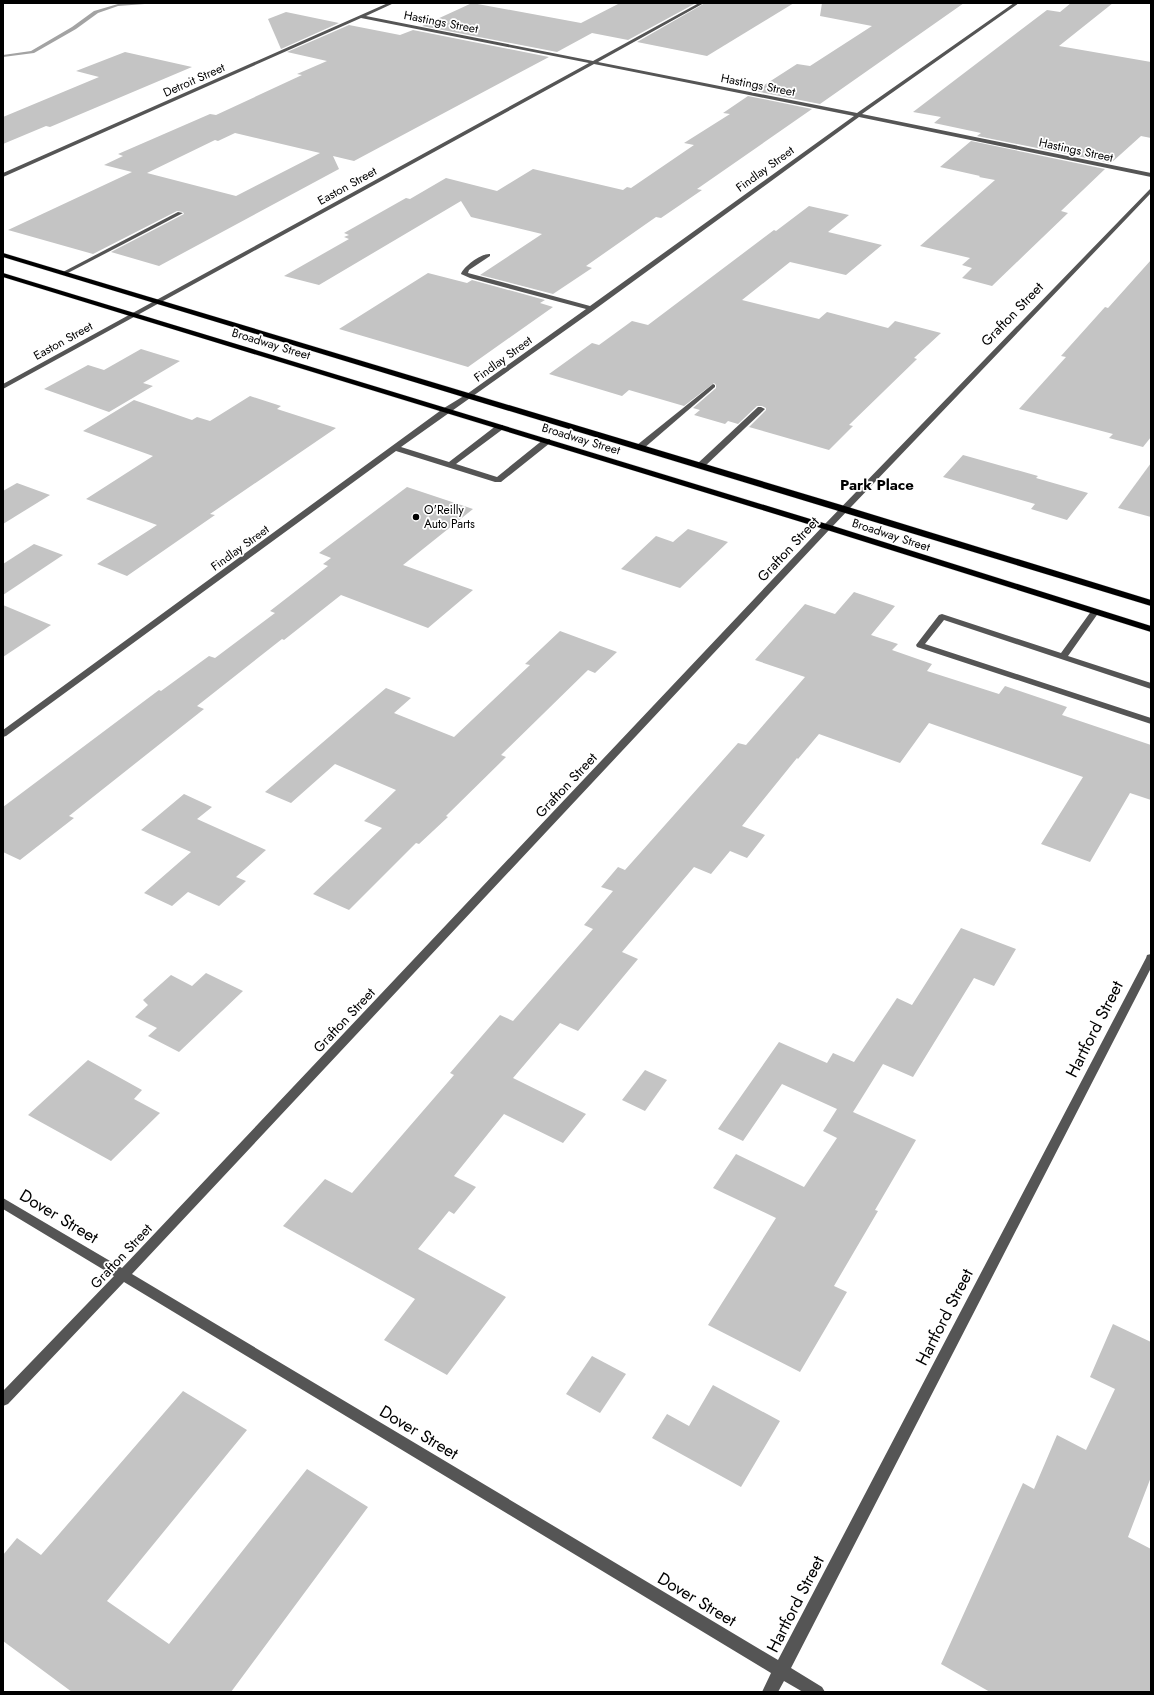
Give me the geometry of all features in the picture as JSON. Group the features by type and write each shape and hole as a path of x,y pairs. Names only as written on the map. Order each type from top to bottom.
{"main road":[{"name":"Broadway Street","path":"3,255 1151,603"},
{"name":"Broadway Street","path":"3,275 827,527 1151,629"}],"street":[{"name":"Detroit Street","path":"3,175 392,3"},
{"name":"Easton Street","path":"3,387 702,3"},
{"name":"Findlay Street","path":"3,734 447,410 470,396 592,309 858,115 1017,3"},
{"name":"Hastings Street","path":"362,16 858,115 1151,176"},
{"name":"Grafton Street","path":"3,1400 123,1275 827,527 1151,190"},
{"path":"64,273 180,213"},
{"path":"488,255 466,269 464,274 472,278 592,309"},
{"path":"640,447 713,386"},
{"path":"700,466 761,409"},
{"path":"450,465 500,427"},
{"path":"395,448 498,480 547,441"},
{"path":"1063,657 1095,612"},
{"path":"1151,686 942,617 920,645 1151,721"},
{"name":"Hartford Street","path":"770,1692 1151,958"},
{"name":"Dover Street","path":"3,1203 817,1692"}],"building":[{"path":"472,3 581,23 620,3 696,3 628,40 592,33 557,52 422,26"},
{"path":"705,3 794,3 707,56 637,42"},
{"path":"822,3 964,3 820,104 755,91 797,64 810,66 872,26 820,16"},
{"path":"1071,3 1113,3 1059,46 1151,62 1151,138 1141,136 1111,163 977,136 981,133 934,123 941,117 913,112 1047,10 1060,12"},
{"path":"286,12 339,23 281,49 268,19"},
{"path":"349,25 400,35 413,30 549,57 354,161 333,156 339,169 159,266 111,252 184,214 183,212 177,211 93,254 8,230 132,172 104,165 123,156 118,154 210,114 216,115 302,75 297,74 327,61 287,52","holes":["235,133 320,153 236,196 147,173 215,140 218,141"]},
{"path":"125,52 192,67 50,127 46,126 3,144 3,117 99,77 76,71"},
{"path":"748,96 812,109 697,189 702,190 661,218 656,217 586,266 592,268 553,294 480,275 542,234 471,217 461,201 319,285 284,276 349,239 344,237 349,235 344,233 406,198 410,199 446,178 497,191 533,169 623,190 627,187 631,188 694,145 684,143 730,114 723,113"},
{"path":"971,141 1105,169 1061,211 1068,213 992,286 962,278 972,268 962,265 970,258 920,246 995,180 940,167"},
{"path":"809,206 849,215 828,232 882,245 846,275 790,262 742,300 819,319 827,312 888,328 895,321 941,333 914,358 917,359 849,425 853,426 829,450 749,427 766,410 766,408 762,406 757,406 738,424 728,421 725,424 694,415 700,410 693,408 716,388 714,383 684,406 629,390 622,396 549,374 592,343 599,345 632,321 648,325 774,230 776,231"},
{"path":"1151,260 1151,437 1143,447 1109,438 1113,434 1019,409 1066,357 1061,356 1105,307 1108,308"},
{"path":"428,273 467,283 472,280 545,300 540,303 553,307 468,367 339,329"},
{"path":"141,349 180,361 143,383 153,386 109,412 44,389 88,365 104,370"},
{"path":"250,396 281,406 277,409 336,428 210,514 215,515 127,576 97,564 157,525 86,499 153,456 83,431 134,400 192,420 197,417 210,421"},
{"path":"963,455 1038,476 1036,478 1088,493 1067,520 1031,509 1035,504 943,477"},
{"path":"1151,463 1151,517 1118,508"},
{"path":"17,483 50,495 3,524 3,491"},
{"path":"407,487 473,509 403,565 473,590 428,628 341,595 197,706 204,709 69,816 74,818 20,860 3,852 3,807 159,690 161,691 209,656 215,658 275,613 270,611 328,566 323,564 331,558 319,553"},
{"path":"688,529 728,542 680,588 621,569 656,536 673,542"},
{"path":"34,544 63,555 3,595 3,564"},
{"path":"854,592 895,606 871,635 898,644 892,650 932,664 927,671 999,694 1005,686 1067,707 1062,715 1151,745 1151,800 1130,793 1090,862 1041,844 1083,777 929,723 900,763 819,734 798,759 797,758 742,826 765,835 747,858 730,851 711,874 694,867 622,952 638,959 578,1031 560,1023 513,1078 586,1114 563,1143 504,1114 454,1176 476,1187 454,1214 449,1211 418,1249 506,1297 447,1375 384,1340 415,1299 283,1226 325,1179 352,1193 454,1075 450,1073 500,1015 513,1021 593,929 584,925 613,891 601,887 618,867 625,870 738,743 746,745 805,677 755,660 805,604 835,614"},
{"path":"3,605 51,625 3,657"},
{"path":"560,631 617,652 595,673 588,670 501,755 506,757 446,816 448,817 419,844 416,843 349,910 313,894 382,828 364,821 396,790 335,764 291,803 265,792 386,688 411,698 394,713 454,737 530,665 525,664"},
{"path":"184,794 212,807 197,819 266,850 236,877 246,881 219,906 188,892 172,906 144,893 191,852 141,830"},
{"path":"961,928 1016,949 994,986 974,978 913,1077 883,1064 853,1112 916,1140 875,1210 878,1211 834,1286 847,1292 800,1372 708,1325 776,1218 713,1188 736,1154 804,1187 837,1138 823,1131 837,1109 782,1084 743,1141 718,1129 779,1042 827,1063 833,1053 854,1062 897,998 912,1005"},
{"path":"206,973 243,991 179,1052 148,1036 157,1028 135,1017 148,1005 143,1000 171,975 192,986"},
{"path":"88,1060 142,1090 134,1099 160,1113 111,1161 28,1115"},
{"path":"645,1070 667,1080 645,1111 622,1100"},
{"path":"1113,1324 1151,1342 1151,1477 1128,1537 1151,1549 1151,1692 990,1692 941,1664 1023,1483 1034,1489 1057,1435 1086,1450 1115,1389 1090,1377"},
{"path":"592,1356 626,1374 600,1413 566,1394"},
{"path":"713,1385 780,1421 741,1487 652,1438 667,1414 689,1426"},
{"path":"183,1391 247,1430 107,1601 169,1644 307,1469 368,1507 231,1692 72,1692 3,1641 3,1555 17,1538 41,1555"}],"waterway":[{"path":"3,56 32,52 74,28 96,12 118,5 156,3"}],"place":[{"name":"O'Reilly Auto Parts","path":"416,517"}],"district":[{"name":"Park Place","path":"877,485"}]}
